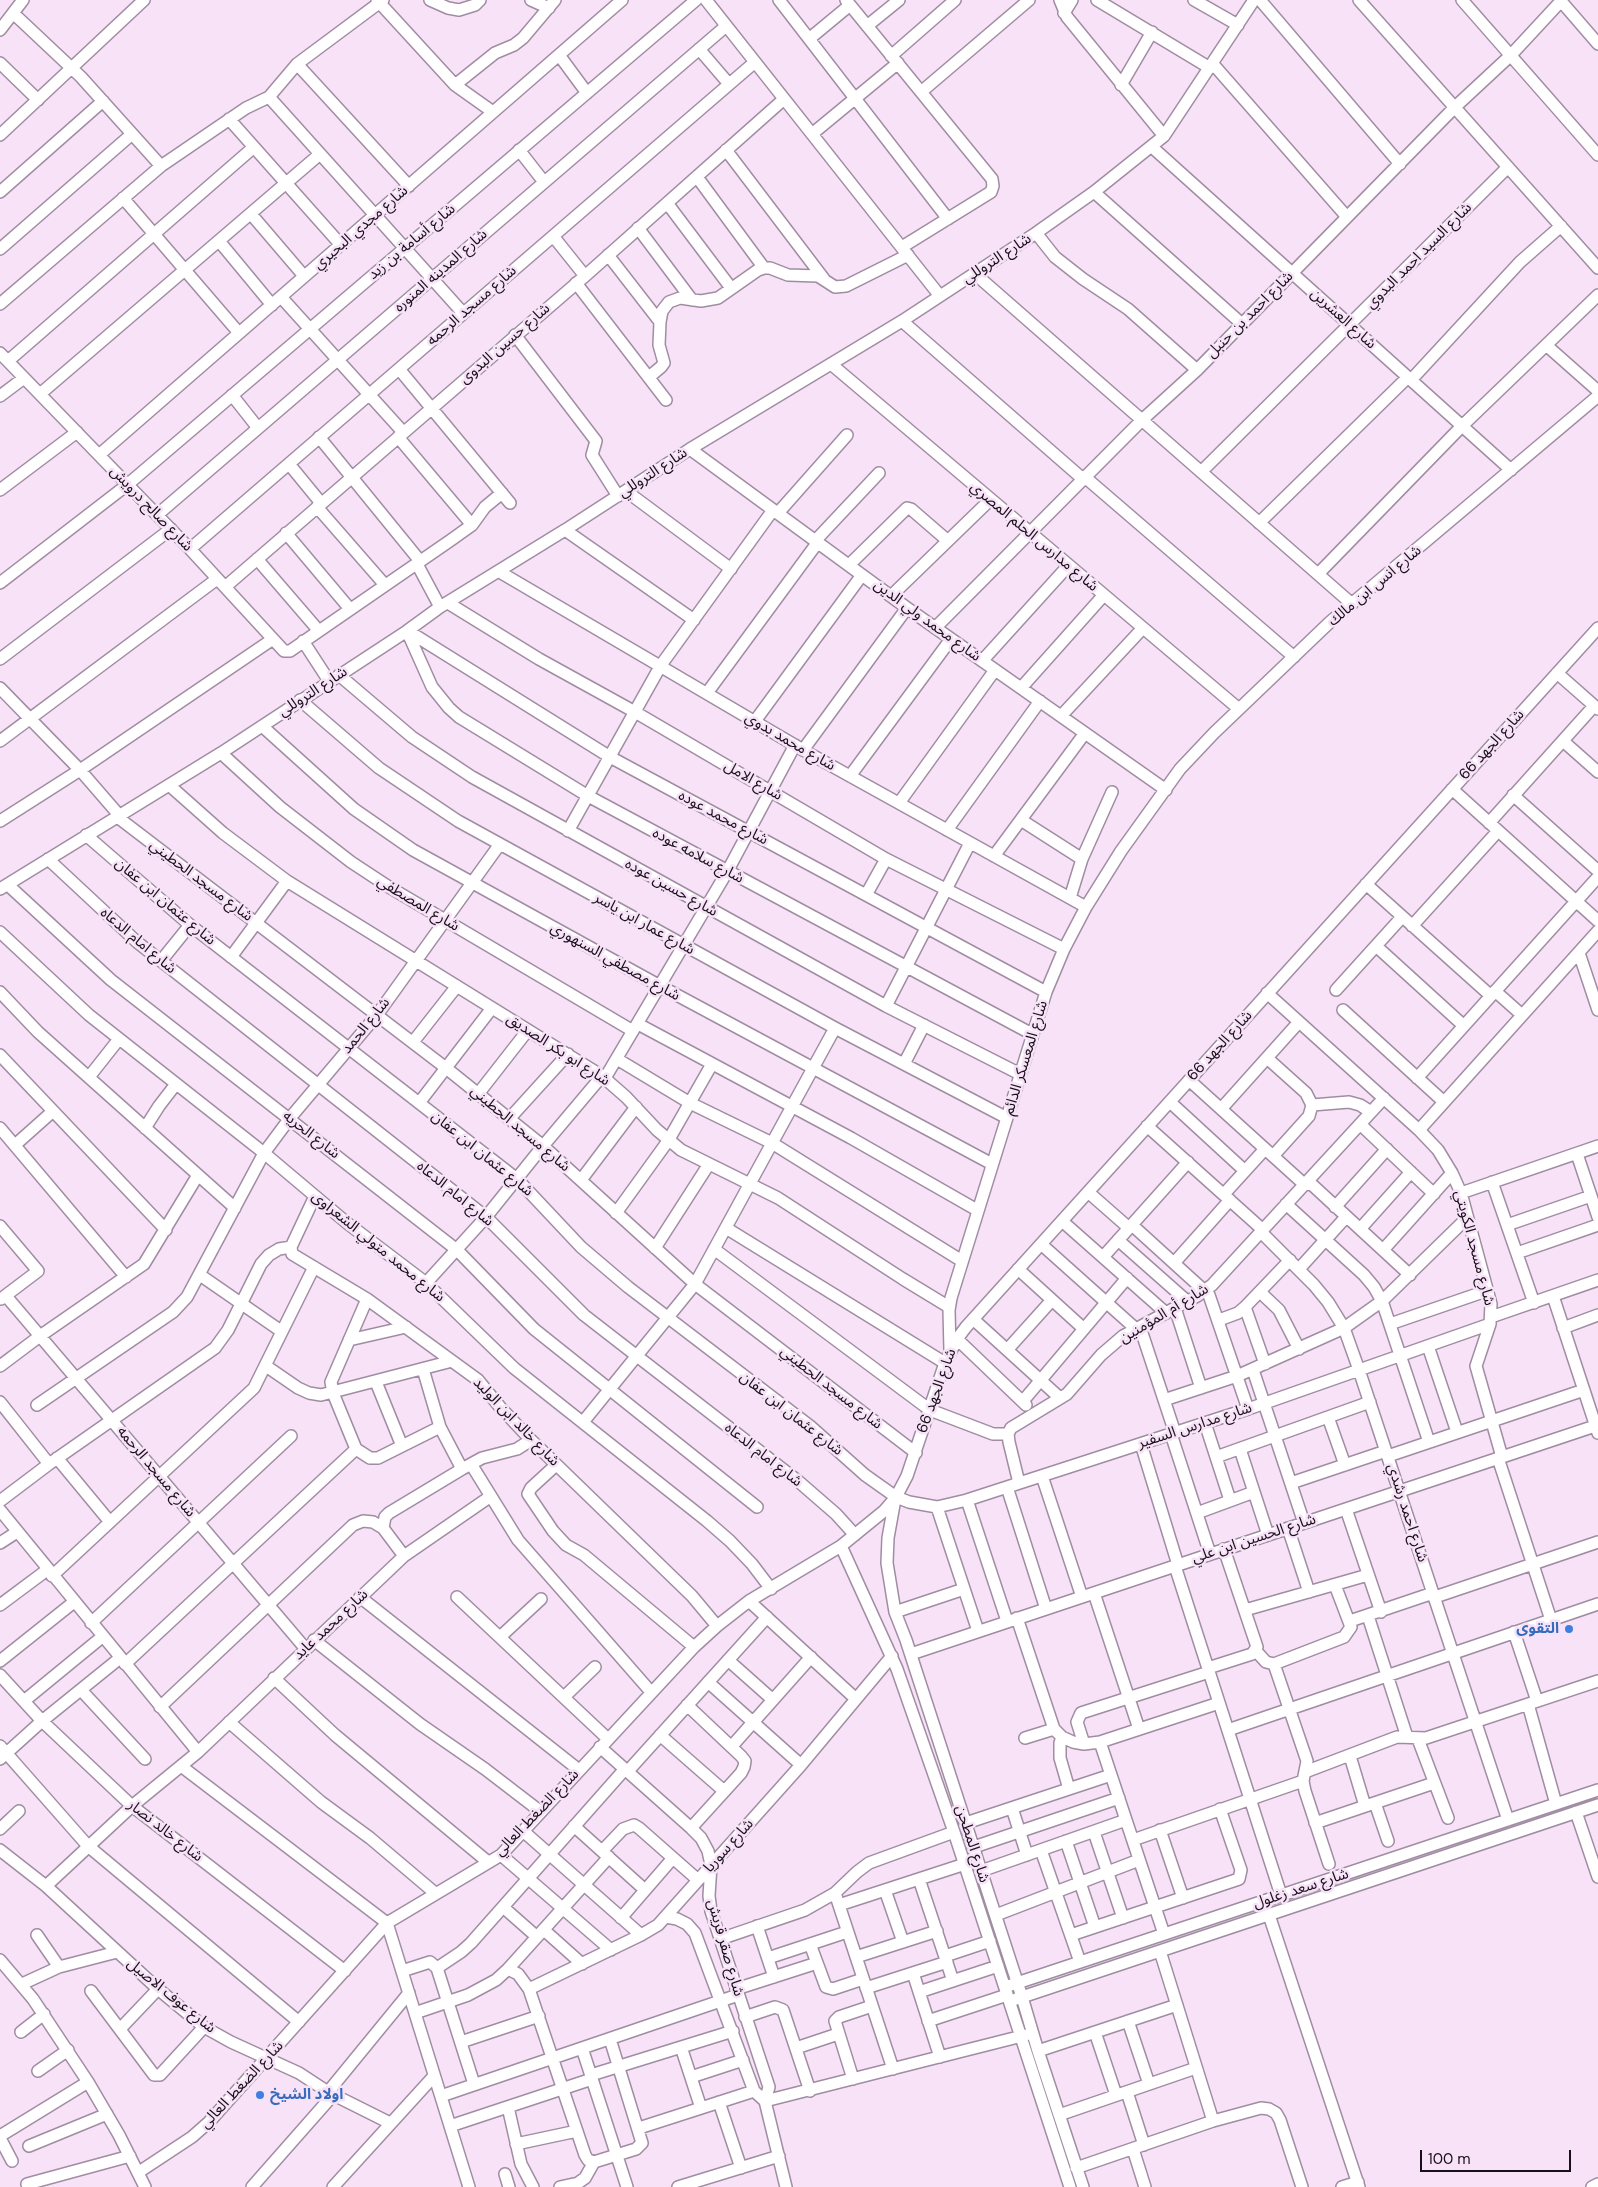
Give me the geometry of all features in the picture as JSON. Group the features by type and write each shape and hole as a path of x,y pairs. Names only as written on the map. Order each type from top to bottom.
{"street":[{"path":"0,29 23,0"},
{"path":"2,129 38,100 144,0"},
{"path":"430,0 448,8 459,10 469,7 480,0"},
{"path":"455,85 490,56 514,45 523,38 552,4 531,0"},
{"name":"شارع مجدي البحيري","path":"99,455 622,0"},
{"name":"شارع أسامة بن زيد","path":"0,583 128,484 696,0"},
{"path":"706,0 940,296"},
{"path":"779,0 948,219"},
{"path":"867,26 899,0"},
{"path":"812,134 855,98 955,0"},
{"path":"921,92 1029,0"},
{"path":"1060,0 1064,13 1164,136"},
{"path":"1064,13 1072,0"},
{"path":"1098,0 1212,66 1347,217"},
{"path":"1194,0 1238,25"},
{"name":"شارع التروللي","path":"4,887 221,753 444,605 690,449 902,321 1036,234 1094,192 1164,136 1254,0"},
{"path":"1260,0 1400,164"},
{"path":"1359,0 1598,268"},
{"path":"1462,0 1598,155"},
{"path":"1561,0 1598,44"},
{"name":"شارع احمد بن حنبل","path":"935,628 1142,420 1197,370 1455,107 1511,55 1561,0"},
{"path":"0,304 161,166 251,104 269,97 297,64 380,1 455,85 493,112"},
{"path":"726,150 824,279 828,284 835,287 846,286 905,251 948,219 991,192 993,186 992,179 848,2 809,39"},
{"path":"13,13 103,101 161,166"},
{"name":"شارع المدينه المنوره","path":"157,515 725,26"},
{"path":"1121,85 1152,32"},
{"path":"699,49 729,84"},
{"path":"559,55 587,93"},
{"name":"شارع مسجد الرحمه","path":"190,549 755,62"},
{"path":"0,63 38,100"},
{"path":"297,64 408,186"},
{"path":"269,97 463,313"},
{"name":"شارع حسين البدوى","path":"0,741 257,559 580,280 784,99"},
{"path":"0,192 103,101"},
{"path":"229,119 341,245"},
{"path":"0,249 132,134"},
{"path":"4,357 154,234 254,147"},
{"name":"شارع العشرين","path":"1152,147 1511,470"},
{"path":"519,150 544,182"},
{"path":"40,394 320,154"},
{"name":"شارع السيد احمد البدوي","path":"1202,472 1508,167"},
{"path":"697,176 764,268"},
{"path":"1094,192 1242,324"},
{"path":"123,198 239,333"},
{"path":"667,202 731,288"},
{"path":"251,214 304,276"},
{"path":"1259,523 1410,379 1520,262 1561,226"},
{"path":"638,228 692,300"},
{"path":"1036,234 1062,263 1128,308 1197,370"},
{"path":"553,236 580,280 666,400"},
{"path":"219,241 276,301 310,329 369,394 472,525"},
{"path":"608,255 660,322"},
{"path":"648,377 661,367 664,362 659,344 660,322 662,311 669,302 680,298 710,300 718,298 758,270 764,268 770,268 788,275 813,276 824,279"},
{"path":"974,273 1352,604"},
{"path":"1318,574 1462,426 1598,294"},
{"path":"902,321 1294,657"},
{"path":"515,335 596,441 592,455 622,493 730,569"},
{"path":"1546,345 1598,391"},
{"name":"شارع صالح درويش","path":"4,357 190,549 272,640 286,652 303,642"},
{"name":"شارع مدارس الحلم المصري","path":"831,364 1142,629 1239,709"},
{"path":"399,368 510,503"},
{"path":"0,396 24,378"},
{"path":"232,395 258,428"},
{"name":"شارع انس ابن مالك","path":"1166,790 1196,750 1352,604 1598,396"},
{"path":"0,490 77,432"},
{"path":"568,831 660,666 730,569 776,512 847,435"},
{"path":"319,438 419,562 444,605"},
{"name":"شارع محمد ولي الدين","path":"690,449 907,608 1166,790"},
{"path":"289,464 319,505 385,586"},
{"path":"707,693 817,542 879,473"},
{"path":"303,642 472,525 485,507 502,493"},
{"path":"891,596 990,500"},
{"path":"849,566 907,508 911,509 948,541"},
{"path":"0,659 171,529"},
{"path":"565,530 694,620"},
{"path":"286,534 350,610"},
{"path":"257,559 319,631"},
{"path":"982,661 1068,566"},
{"name":"شارع محمد بدوي","path":"498,571 799,747 1086,907"},
{"path":"755,721 862,575"},
{"path":"1020,688 1103,596"},
{"name":"شارع الامل","path":"444,605 635,712 886,859 1064,949"},
{"path":"426,1283 486,1218 543,1146 604,1077 617,1059 727,872 770,791 799,747 907,608"},
{"name":"شارع الجهد 66","path":"896,1497 916,1453 945,1364 957,1338 1598,628"},
{"path":"1061,716 1142,629"},
{"name":"شارع محمد عوده","path":"407,631 610,757 1046,992"},
{"name":"شارع سلامه عوده","path":"407,631 432,687 448,708 588,796 1032,1034"},
{"path":"850,776 951,639"},
{"path":"0,821 80,770 272,640"},
{"name":"شارع حسين عوده","path":"303,642 334,678 442,758 472,777 886,1006 1020,1074"},
{"path":"899,803 995,670"},
{"path":"1412,926 1493,827 1513,795 1596,707 1557,673"},
{"path":"0,688 80,770 117,816"},
{"name":"شارع عمار ابن ياسر","path":"300,700 354,748 404,787 458,821 835,1028 1007,1118"},
{"path":"947,830 1040,701"},
{"name":"شارع مصطفي السنهوري","path":"262,726 354,809 382,831 413,850 660,986 992,1164"},
{"path":"994,856 1085,733"},
{"path":"1563,741 1598,772"},
{"name":"شارع المصطفي","path":"221,753 315,836 388,887 636,1027 712,1064 851,1138 977,1210"},
{"name":"شارع ابو بكر الصديق","path":"169,785 223,833 287,880 604,1077 668,1141 681,1150 751,1183 806,1214 903,1279 949,1306"},
{"path":"1452,789 1598,921"},
{"name":"شارع المعسكر الدائم","path":"950,1351 949,1306 977,1210 1046,992 1064,949 1086,907 1121,851 1166,790"},
{"path":"1070,898 1082,859 1112,792"},
{"path":"1513,795 1598,871"},
{"name":"شارع مسجد الحطيني","path":"117,816 446,1068 543,1146 696,1284 916,1453"},
{"path":"1021,820 1082,859"},
{"name":"شارع عثمان ابن عفان","path":"86,835 190,925 517,1179 598,1262 668,1319 810,1426 865,1475 896,1497"},
{"path":"886,1006 970,843"},
{"name":"شارع الحمد","path":"37,1405 173,1312 187,1297 264,1153 290,1118 377,1015 500,844"},
{"name":"شارع امام الدعاه","path":"48,859 114,922 161,961 486,1218 561,1294 637,1357 812,1493 836,1514 855,1535"},
{"path":"866,895 886,859"},
{"path":"1417,1078 1598,877"},
{"path":"231,957 287,880"},
{"path":"1366,884 1412,926 1493,994 1522,1015"},
{"name":"شارع الحريه","path":"4,887 138,1002 290,1118 457,1250 534,1329 757,1507"},
{"path":"1336,990 1402,917"},
{"path":"161,961 190,925"},
{"path":"1419,1130 1598,931"},
{"name":"شارع محمد متولي الشعراوى","path":"0,932 61,990 119,1039 426,1283 502,1357 724,1536 752,1564 770,1589"},
{"path":"1376,946 1464,1026"},
{"path":"1579,953 1598,1010"},
{"path":"413,1042 457,986"},
{"path":"0,992 38,1032 235,1208"},
{"name":"شارع مسجد الكويتي","path":"1267,994 1419,1130 1438,1150 1452,1173 1461,1193 1490,1304 1491,1320 1476,1366 1500,1457 1551,1620"},
{"path":"419,1103 492,1008"},
{"path":"1343,1010 1444,1102"},
{"path":"1221,1109 1299,1022"},
{"path":"904,1064 924,1025"},
{"path":"583,1422 696,1284 835,1028"},
{"path":"478,1094 528,1030"},
{"path":"89,1077 119,1039"},
{"path":"509,1119 568,1054"},
{"path":"0,1055 52,1112 166,1230"},
{"path":"1174,1263 1227,1197 1245,1171 1309,1116 1312,1105 1306,1093 1266,1058"},
{"path":"617,1059 690,1103 772,1143 962,1260"},
{"path":"616,1213 668,1141 712,1064"},
{"path":"1189,1080 1269,1152 1336,1207 1410,1275"},
{"path":"145,1128 176,1084"},
{"name":"شارع أم المؤمنين","path":"1008,1434 1011,1428 1073,1388 1112,1345 1138,1328 1205,1291 1384,1098"},
{"path":"1170,1102 1245,1171"},
{"path":"1312,1105 1349,1102 1360,1105 1371,1112"},
{"path":"581,1180 636,1108"},
{"path":"15,1145 52,1112"},
{"path":"1360,1124 1434,1194"},
{"name":"شارع احمد رشدي","path":"1148,1126 1227,1197 1299,1269 1328,1302 1344,1328 1400,1491 1508,1820"},
{"path":"0,1128 126,1277"},
{"path":"1461,1193 1598,1146"},
{"path":"1336,1207 1387,1149"},
{"path":"1577,1154 1598,1217"},
{"path":"1103,1257 1188,1162"},
{"path":"656,1248 709,1164"},
{"path":"1360,1229 1411,1172"},
{"path":"1383,1250 1452,1173"},
{"path":"0,1366 126,1277 148,1259 198,1175"},
{"path":"1492,1182 1534,1302"},
{"path":"1088,1192 1174,1263 1205,1291 1211,1299 1248,1409"},
{"path":"0,1502 53,1461 215,1348 228,1330 261,1264 269,1254 279,1249 291,1247 315,1196"},
{"path":"1507,1225 1591,1196"},
{"path":"1286,1204 1364,1275 1382,1301 1429,1442"},
{"path":"1299,1269 1346,1217"},
{"path":"1164,1400 1253,1370 1344,1328 1382,1301 1467,1218"},
{"path":"1062,1221 1127,1278 1170,1311 1201,1388"},
{"path":"1516,1253 1598,1225"},
{"path":"0,1226 38,1271 3,1298"},
{"path":"726,1228 945,1364"},
{"path":"1118,1240 1187,1301"},
{"path":"1041,1244 1138,1328 1164,1400 1210,1554"},
{"name":"شارع خالد ابن الوليد","path":"291,1247 292,1254 367,1299 478,1380 531,1440 692,1596 717,1626"},
{"path":"714,1249 930,1410 993,1434 1008,1434 1020,1483"},
{"path":"1219,1320 1246,1308 1290,1260"},
{"path":"0,1605 50,1573 110,1522 246,1397 254,1388 266,1366 281,1331 314,1267"},
{"path":"1018,1269 1084,1329"},
{"path":"200,1275 281,1331"},
{"path":"1022,1401 1127,1278"},
{"name":"شارع مدارس السفير","path":"896,1497 916,1504 937,1507 967,1500 1248,1409 1428,1346 1534,1302 1598,1280"},
{"path":"1390,1324 1486,1290"},
{"path":"1260,1292 1279,1310 1299,1349"},
{"path":"1553,1296 1597,1428"},
{"name":"شارع مسجد الرحمه","path":"3,1298 40,1336 305,1648"},
{"path":"367,1299 331,1382 332,1394 356,1449 370,1458 378,1458 440,1427"},
{"path":"1007,1350 1052,1300"},
{"path":"1246,1308 1266,1364"},
{"path":"973,1319 1060,1398"},
{"path":"1563,1328 1597,1319"},
{"path":"349,1340 406,1327"},
{"path":"957,1338 1035,1413"},
{"path":"1428,1346 1457,1432"},
{"path":"266,1366 309,1393 321,1395 332,1394 452,1361"},
{"path":"423,1369 440,1427 467,1466 492,1496 518,1540 652,1692"},
{"path":"1253,1370 1304,1523"},
{"path":"376,1382 402,1446"},
{"path":"1291,1483 1344,1465 1429,1442 1584,1390"},
{"path":"1216,1457 1370,1402"},
{"path":"2,1408 110,1522"},
{"path":"1328,1417 1344,1465"},
{"path":"1205,1423 1230,1500"},
{"name":"شارع الحسين ابن علي","path":"897,1669 912,1658 978,1631 1500,1457 1597,1428"},
{"path":"91,1623 291,1436"},
{"path":"383,1528 385,1517 467,1466 494,1454 517,1449 531,1440"},
{"path":"1142,1444 1208,1670 1281,1895"},
{"path":"299,2022 88,1846 2,1753 81,1690 123,1661 233,1564 356,1449"},
{"path":"1240,1449 1268,1534"},
{"path":"556,1465 531,1488 528,1494 558,1539 584,1555 694,1647"},
{"path":"1042,1476 1082,1597"},
{"path":"1007,1487 1046,1609"},
{"path":"1197,1513 1254,1492"},
{"name":"شارع محمد عايد","path":"46,1886 132,1806 198,1752 305,1648 404,1556 492,1496"},
{"name":"شارع الضغط العالي","path":"139,2172 201,2130 268,2059 387,1923 501,1855 694,1647 717,1626 750,1601 841,1546 884,1511 896,1497"},
{"name":"شارع المطحن","path":"896,1497 888,1538 887,1563 895,1612 906,1640 974,1847 1082,2187"},
{"path":"967,1500 1012,1620 1058,1732 1060,1758 1070,1788"},
{"path":"937,1507 978,1631"},
{"path":"1346,1509 1381,1612"},
{"path":"0,1510 198,1752"},
{"path":"160,1707 353,1525 363,1521 373,1522 383,1528 404,1556"},
{"path":"1288,1528 1309,1592"},
{"path":"0,1544 17,1532"},
{"path":"1350,1621 1598,1542"},
{"name":"شارع المطحن","path":"841,1546 897,1669 965,1864 1070,2187"},
{"path":"1224,1549 1257,1643 1256,1651 1266,1662 1274,1664 1344,1637 1351,1627 1350,1621 1335,1585"},
{"path":"1245,1610 1368,1575"},
{"path":"895,1612 964,1589"},
{"path":"1094,1593 1139,1729"},
{"path":"360,1597 579,1770"},
{"name":"شارع صقر قريش","path":"457,1597 564,1698 626,1770 701,1838 708,1851 711,1865 709,1896 711,1911 769,2087 765,2102 786,2187"},
{"path":"500,1637 541,1598"},
{"path":"750,1601 856,1699"},
{"path":"0,1662 74,1602"},
{"path":"1228,1730 1598,1604"},
{"path":"1368,1616 1387,1676 1412,1738 1434,1783 1448,1818"},
{"path":"437,1968 461,1952 574,1826 767,1617"},
{"path":"1514,1632 1556,1804"},
{"path":"24,1701 102,1636"},
{"path":"314,1640 420,1724 485,1769 541,1812"},
{"path":"890,1652 897,1642 906,1640"},
{"path":"1084,1744 1077,1722 1081,1713 1129,1698 1256,1651"},
{"name":"شارع سوريا","path":"529,1989 641,1936 666,1917 801,1766 856,1699 890,1652"},
{"path":"732,1746 811,1657"},
{"path":"728,1660 773,1700"},
{"path":"1274,1664 1307,1761 1304,1776 1305,1791 1329,1864"},
{"path":"564,1698 594,1667"},
{"name":"شارع خالد نصار","path":"0,1675 42,1722 132,1806 345,1971"},
{"path":"274,1678 335,1735 488,1862"},
{"path":"1133,1840 1250,1799 1350,1756 1398,1738 1426,1738 1598,1681"},
{"path":"708,1682 801,1766"},
{"path":"81,1690 145,1759"},
{"path":"1025,1738 1058,1732 1073,1742 1084,1744 1100,1742 1219,1703"},
{"path":"687,1705 732,1746 742,1756 744,1761 744,1768 691,1828"},
{"path":"229,1722 321,1802 370,1838 435,1894"},
{"path":"660,1735 724,1791"},
{"path":"1100,1742 1164,1934"},
{"path":"1350,1756 1388,1841"},
{"path":"181,1766 387,1923 469,2187"},
{"path":"966,1823 1111,1775"},
{"path":"1315,1823 1434,1783"},
{"name":"شارع سعد زغلول","path":"1007,1994 1018,1983 1598,1790"},
{"path":"974,1847 1119,1798"},
{"name":"شارع سعد زغلول","path":"1007,1994 1022,1996 1598,1805"},
{"path":"1012,1808 1027,1855"},
{"path":"1071,1935 1235,1881 1240,1875 1241,1870 1220,1809"},
{"path":"0,1829 19,1811"},
{"path":"1576,1812 1598,1876"},
{"path":"981,1871 1126,1820"},
{"path":"574,1826 645,1890"},
{"path":"415,2014 482,1988 508,1969 584,1885 622,1829 634,1826 639,1828 698,1880"},
{"path":"1160,1830 1182,1898"},
{"path":"523,1831 641,1936"},
{"path":"720,1939 805,1910 835,1893 857,1872 870,1863 954,1832"},
{"path":"1094,1832 1123,1918"},
{"path":"1066,1841 1095,1927"},
{"name":"شارع عوف الاصيل","path":"0,1850 46,1886 158,1989 204,2026 231,2042 299,2073 331,2093 390,2123"},
{"path":"1041,1850 1080,1962"},
{"path":"501,1855 611,1950"},
{"path":"621,1918 673,1858"},
{"path":"996,1915 1139,1860"},
{"path":"839,1905 965,1864"},
{"path":"919,1879 953,1981"},
{"path":"886,1890 903,1942"},
{"path":"835,1893 893,2069"},
{"path":"503,1907 582,1964"},
{"path":"1269,1915 1358,2184 1342,2187"},
{"name":"شارع صقر قريش","path":"666,1917 677,1919 687,1924 695,1933 754,2091 765,2102"},
{"path":"757,1926 774,1976"},
{"path":"856,1957 937,1931"},
{"path":"768,1958 847,1932"},
{"path":"37,1935 60,1968"},
{"path":"810,1944 824,1985 829,1989 865,1984 913,1973 990,1941"},
{"path":"1160,1951 1213,2121"},
{"path":"22,1984 88,1958 117,1952"},
{"path":"0,1960 22,1984 68,2050 107,2114 139,2172 145,2187"},
{"path":"402,1971 430,1962 437,1968 474,2084"},
{"path":"441,2096 721,2000 774,1976 817,1963"},
{"path":"919,1992 998,1966"},
{"path":"508,1969 518,1974 529,1989 585,2154 588,2160 594,2162 640,2147 642,2138 610,2039"},
{"path":"913,1973 940,2057"},
{"path":"120,2029 158,1989"},
{"path":"91,1991 154,2075 157,2076 204,2026"},
{"path":"252,2187 331,2093 409,1993"},
{"path":"928,2021 1007,1994"},
{"path":"1038,2051 1177,2005"},
{"path":"854,2080 835,2024 837,2018 872,2006"},
{"path":"745,2017 775,2007 781,2008 810,2091"},
{"path":"21,2032 44,2014"},
{"path":"461,2042 539,2016"},
{"path":"1128,2021 1149,2084"},
{"path":"450,2126 564,2089 619,2066 733,2031"},
{"path":"1095,2032 1144,2145"},
{"path":"796,2048 838,2034"},
{"path":"765,2102 1033,2034"},
{"path":"681,2047 702,2108"},
{"path":"582,2048 627,2187"},
{"path":"38,2071 68,2050"},
{"path":"691,2077 743,2060"},
{"path":"1059,2115 1196,2068"},
{"path":"333,2187 434,2076"},
{"path":"12,2161 0,2137 88,2082"},
{"path":"639,2128 754,2091"},
{"path":"719,2102 741,2168"},
{"path":"508,2107 522,2168 533,2187"},
{"path":"1076,2168 1213,2121 1261,2108 1269,2108 1276,2113 1302,2187"},
{"path":"28,2146 107,2114"},
{"path":"516,2144 577,2131"},
{"path":"1133,2149 1145,2187"},
{"path":"27,2184 130,2156"},
{"path":"678,2187 779,2156"},
{"path":"560,2187 578,2183 585,2178 594,2162"},
{"path":"505,2174 509,2187"},
{"path":"1592,2187 1598,2184"}],"place":[{"name":"التقوى","path":"1569,1629"},
{"name":"اولاد الشيخ","path":"260,2095"}]}
